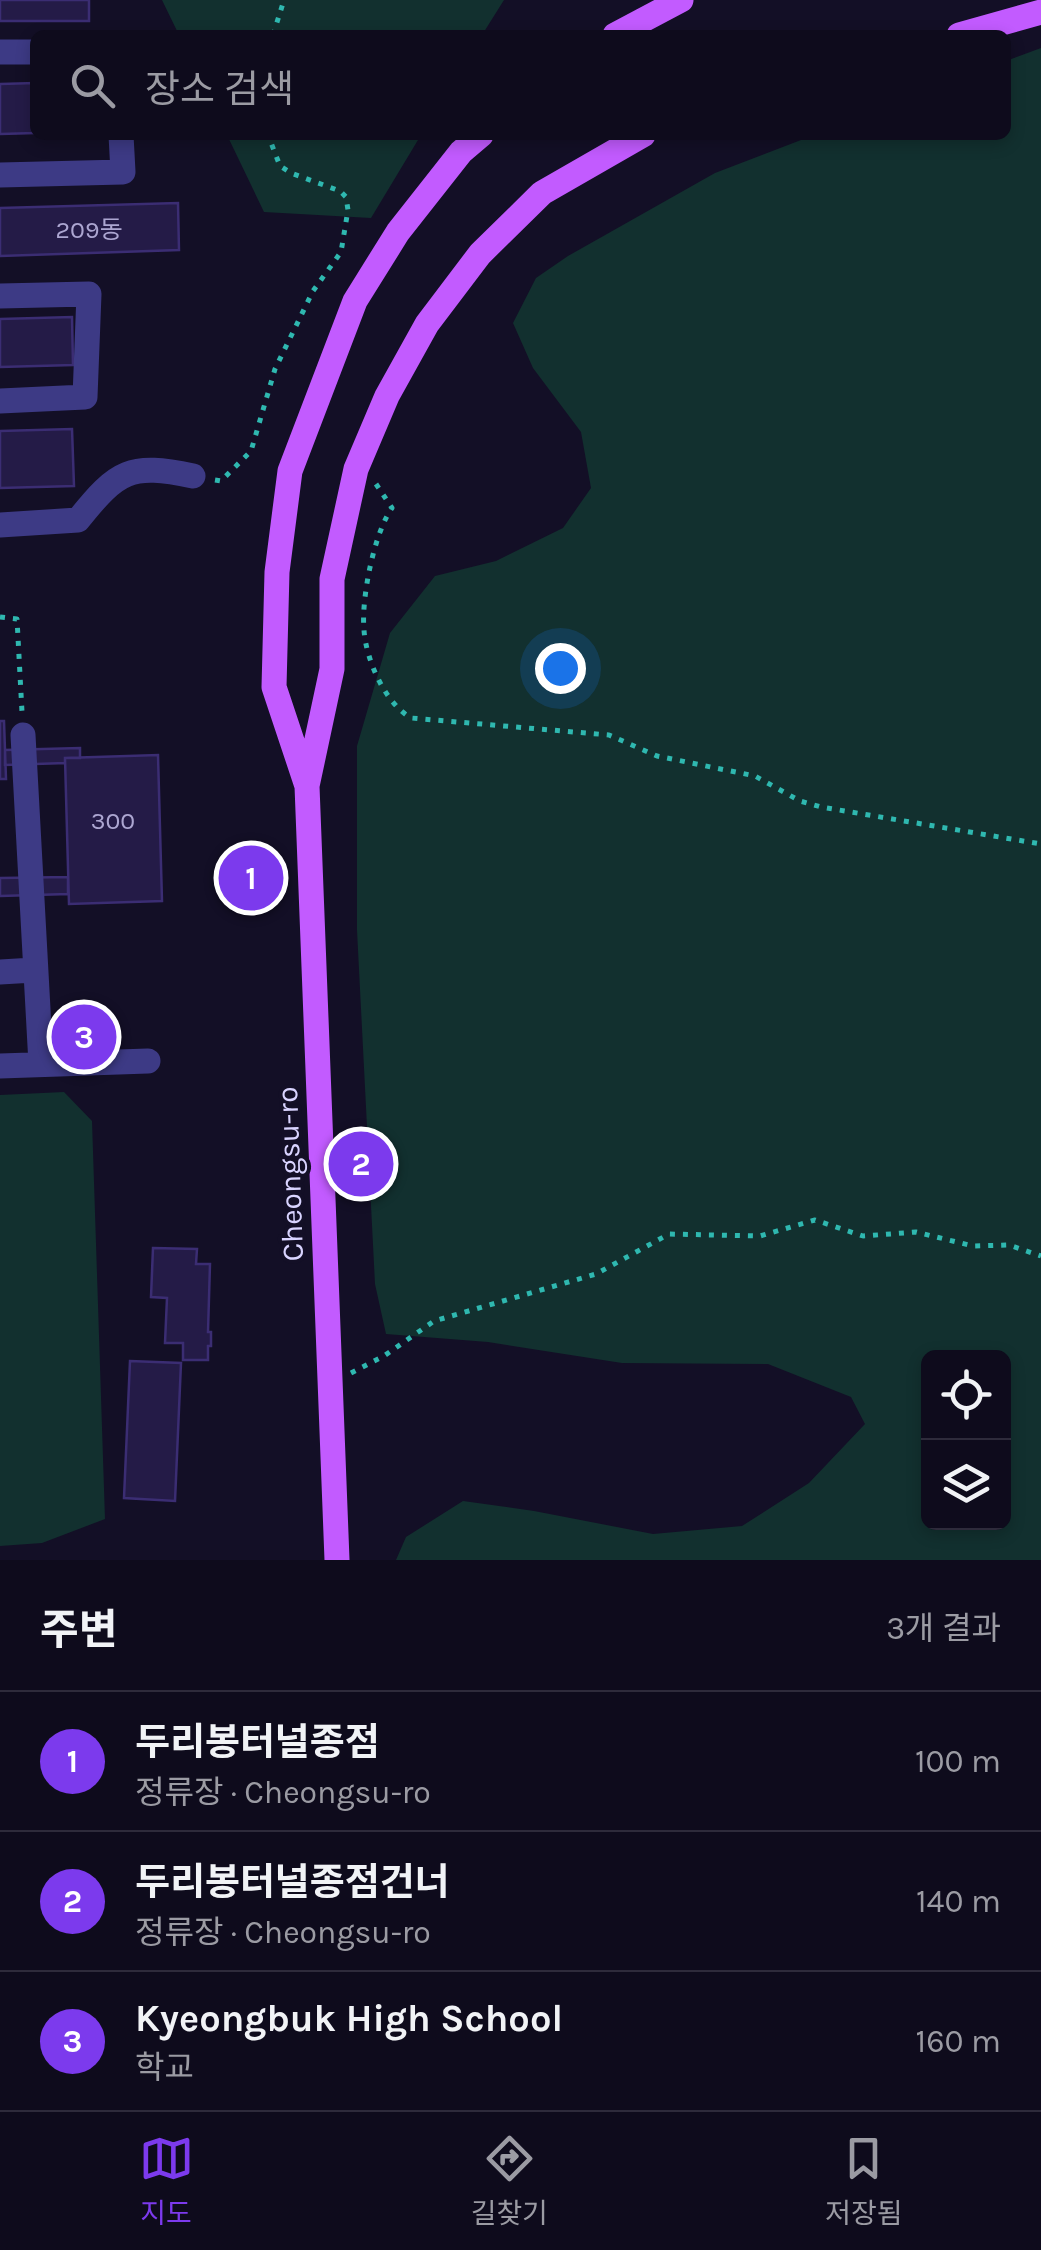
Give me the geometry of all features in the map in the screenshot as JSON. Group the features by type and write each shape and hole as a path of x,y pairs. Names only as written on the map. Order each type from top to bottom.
{"main road":[{"path":"624,30 681,0"},
{"path":"977,30 1041,12"},
{"name":"Cheongsu-ro","path":"307,786 274,687 277,572 290,471 355,301 398,232 461,152 475,140"},
{"name":"Cheongsu-ro","path":"337,1560 307,786 332,670 332,580 356,468 387,396 427,324 480,254 542,194 634,140"}],"lane":[{"path":"0,52 30,52"},
{"path":"0,175 122,172 121,140"},
{"path":"0,296 89,294 85,397 0,402"},
{"path":"0,525 78,520 103,489 129,471 166,470 193,476"},
{"path":"22,735 41,1064"},
{"path":"0,972 34,970"},
{"path":"0,1066 148,1060"}],"path":[{"path":"275,30 284,0"},
{"path":"193,476 221,481 251,451 275,369 314,291 341,252 348,210 346,197 280,166 270,140"},
{"path":"356,468 381,488 392,508 374,554 364,631 389,698 398,711 410,718 609,735 658,756 755,776 821,808 1041,844"},
{"path":"0,616 18,619 22,735"},
{"path":"331,1384 384,1356 434,1321 596,1274 669,1234 760,1236 815,1220 863,1236 916,1232 973,1246 1009,1245 1041,1256"}],"green space":[{"path":"162,0 504,0 485,30 177,30"},
{"path":"1041,48 1041,1560 396,1560 406,1537 463,1501 653,1534 742,1526 809,1483 865,1424 851,1397 768,1364 622,1363 488,1342 386,1334 375,1284 357,930 357,746 390,633 435,576 496,561 563,528 591,488 581,432 533,368 513,323 536,278 715,173 801,140 1011,140 1011,59"},
{"path":"229,140 418,140 371,218 264,212"},
{"path":"64,1092 92,1121 105,1519 42,1543 0,1546 0,1095"}],"building":[{"path":"0,0 89,0 89,21 0,21"},
{"path":"30,83 30,133 0,134 0,84"},
{"path":"178,203 179,250 0,256 0,208"},
{"path":"72,317 73,365 0,367 0,319"},
{"path":"72,429 74,486 0,488 0,431"},
{"path":"0,721 4,721 6,779 0,779"},
{"path":"80,748 80,758 65,758 65,763 5,765 5,750"},
{"path":"158,755 162,901 69,904 65,758"},
{"path":"68,877 68,894 0,896 0,878"},
{"path":"153,1248 197,1249 196,1264 210,1264 208,1360 183,1360 183,1343 165,1343 167,1298 151,1297"},
{"path":"130,1361 181,1363 175,1501 124,1498"}],"place":[{"name":"두리봉터널종점","path":"251,878"},
{"name":"Kyeongbuk High School","path":"84,1037"},
{"name":"두리봉터널종점건너","path":"361,1164"}]}
